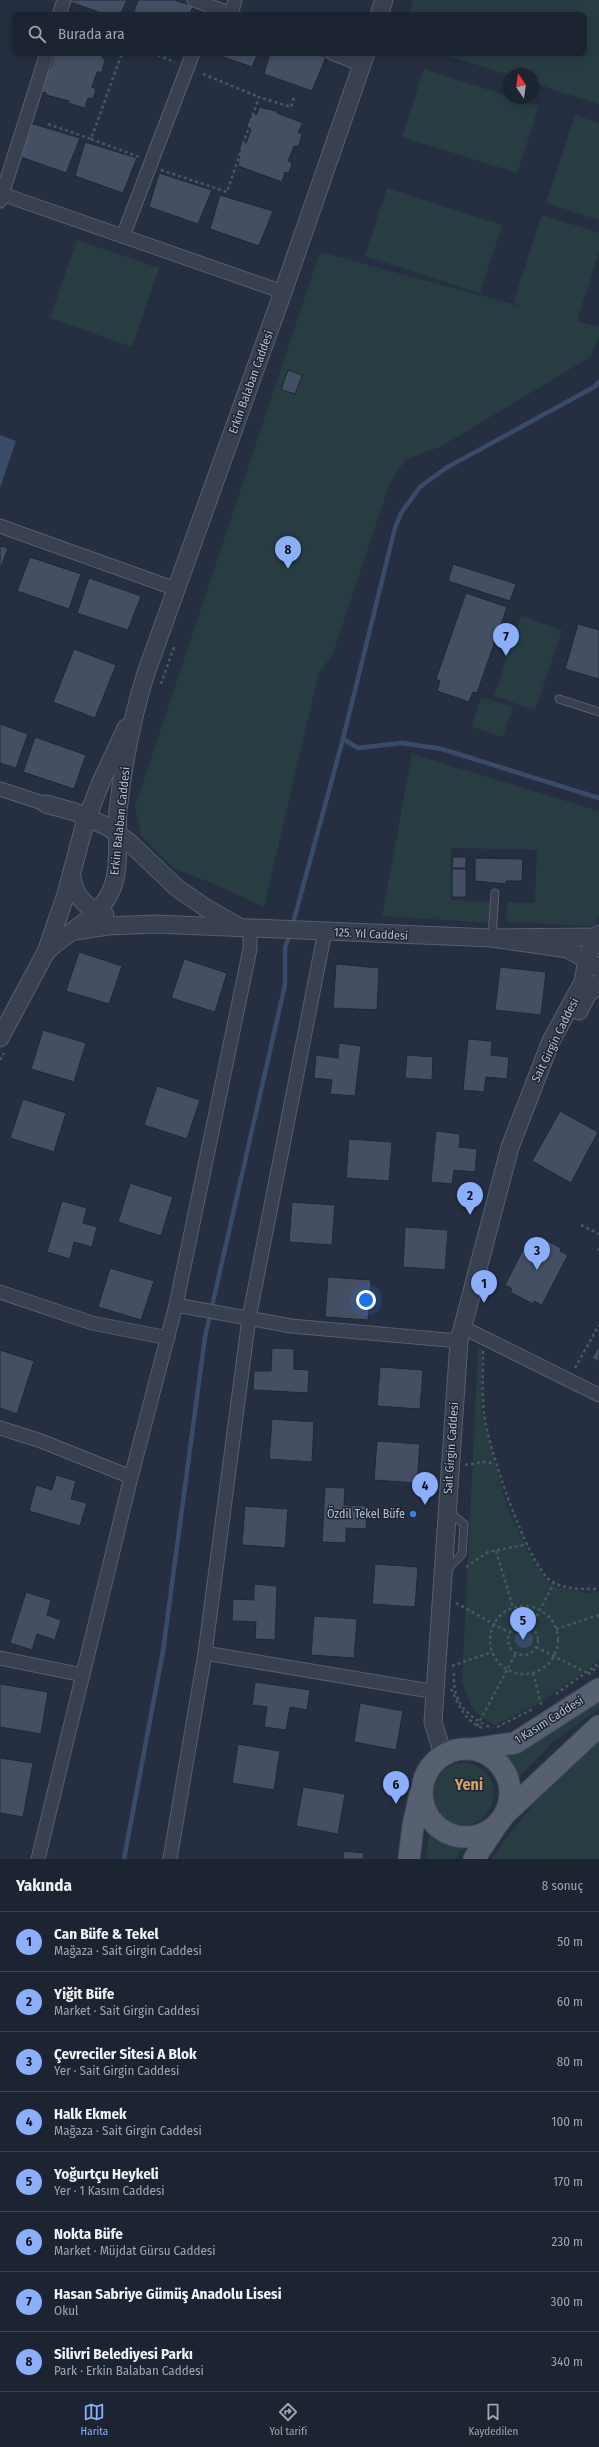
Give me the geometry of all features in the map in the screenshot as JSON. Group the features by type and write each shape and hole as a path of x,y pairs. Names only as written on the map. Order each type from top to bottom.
{"main road":[{"name":"1 Kasım Caddesi","path":"473,1749 515,1743 591,1678"},
{"path":"422,1787 422,1803 428,1817 439,1828 453,1835 468,1837 483,1834 501,1819 599,1726"},
{"path":"409,1859 413,1826 425,1774 433,1763 443,1754 458,1749 473,1749 486,1753 498,1761 506,1772 510,1785 510,1799 501,1819 474,1859"}],"street":[{"path":"60,12 64,0"},
{"path":"194,0 209,10 220,12"},
{"path":"232,12 235,0"},
{"path":"379,12 384,0"},
{"path":"46,56 1,197 123,236 284,292"},
{"path":"123,236 192,56"},
{"path":"348,56 364,59"},
{"name":"Erkin Balaban Caddesi","path":"0,1038 46,952 72,873 88,817 101,782 135,710 176,589 284,292 364,59"},
{"path":"0,526 176,589"},
{"name":"Erkin Balaban Caddesi","path":"46,952 59,939 75,931 95,912 109,895 126,830 122,787 135,710"},
{"path":"0,788 88,817 124,838 177,888 230,923 250,928"},
{"path":"46,804 74,820 80,827 81,840"},
{"path":"72,873 72,884 76,894 95,912 155,924"},
{"path":"75,931 108,926 155,924 250,928"},
{"path":"38,1859 131,1477 176,1305 250,949 250,928"},
{"name":"125. Yıl Caddesi","path":"250,928 492,938 598,936"},
{"path":"170,1859 205,1653 249,1318 325,932"},
{"name":"Sait Girgin Caddesi","path":"443,1754 433,1722 446,1510 462,1334 510,1146 551,1040 593,965 598,936"},
{"name":"125. Yıl Caddesi","path":"492,938 568,949 593,965"},
{"name":"Sait Girgin Caddesi","path":"510,1146 587,996 599,983"},
{"path":"0,1292 92,1323 168,1338"},
{"path":"176,1305 291,1326 462,1334 599,1395"},
{"path":"0,1428 41,1441 131,1477"},
{"path":"205,1653 436,1692"},
{"path":"0,1658 83,1675"}],"lane":[{"path":"560,699 599,712"},
{"path":"492,938 495,893"}],"path":[{"path":"91,139 121,56"},
{"path":"160,56 187,67"},
{"path":"203,74 258,97 291,107 294,97"},
{"path":"48,124 91,139 150,164 227,192 258,97"},
{"path":"581,1225 599,1234"},
{"path":"568,1380 599,1325"},
{"path":"484,1345 484,1413 495,1462 507,1497 528,1544 539,1567 554,1583 580,1589 599,1589"},
{"path":"465,1458 466,1473"},
{"path":"466,1465 495,1462"},
{"path":"465,1568 477,1558 496,1551 528,1544"},
{"path":"496,1551 513,1607"},
{"path":"531,1627 554,1583"},
{"path":"456,1597 456,1610"},
{"path":"456,1602 510,1632"},
{"path":"529,1606 540,1610 550,1618 556,1628 558,1641 554,1656 546,1666 533,1673 519,1673 507,1670 498,1662 492,1652 490,1639 494,1624 502,1613 513,1607 529,1606"},
{"path":"556,1628 599,1615"},
{"path":"520,1625 531,1627 537,1636 536,1647 527,1654 516,1653 509,1645 510,1632 520,1625"},
{"path":"536,1647 591,1678"},
{"path":"452,1665 492,1652"},
{"path":"477,1726 516,1653"},
{"path":"454,1658 450,1684 463,1714 477,1726 492,1730 499,1728 548,1702"},
{"path":"452,1665 453,1684 466,1713 479,1722 492,1728 542,1706"},
{"path":"554,1697 591,1678 599,1665"},
{"path":"533,1673 542,1706"}],"green space":[{"path":"413,0 599,0 599,104 539,85 539,68 503,68 503,73 449,56 587,56 587,12 410,12"},
{"path":"424,69 503,94 503,104 533,104 539,106 517,173 402,137"},
{"path":"575,115 599,123 599,220 546,203"},
{"path":"387,188 502,225 480,293 365,256"},
{"path":"542,215 599,233 599,252 577,321 599,327 599,337 590,357 440,447 406,459 390,483 332,656 319,672 264,907 214,884 175,869 142,837 135,807 320,252 524,307 513,303"},
{"path":"77,240 159,268 132,347 50,318"},
{"path":"521,616 562,630 535,710 494,696"},
{"path":"481,697 513,707 503,737 472,727"},
{"path":"412,754 599,811 599,917 594,926 506,922 508,902 535,903 537,850 451,848 451,900 490,902 490,923 382,916"},
{"path":"481,1348 482,1414 506,1504 527,1550 546,1580 556,1587 588,1593 599,1592 599,1661 538,1704 495,1725 476,1712 470,1703 462,1682 478,1350"},
{"path":"599,1699 599,1709 555,1740 518,1778 506,1756 548,1735"},
{"path":"599,1740 599,1859 492,1859 516,1826 541,1796 569,1767"},
{"path":"463,1763 475,1765 485,1772 492,1782 494,1794 492,1806 485,1816 475,1823 463,1825 451,1823 441,1816 434,1806 432,1794 434,1782 441,1772 451,1765"},
{"path":"430,1833 442,1841 465,1844 456,1859 425,1859"}],"water":[{"path":"0,435 16,441 0,488"},
{"path":"524,1630 530,1633 533,1639 530,1645 524,1648 518,1645 515,1639 518,1633"}],"building":[{"path":"71,0 127,0 121,12 98,12 70,2"},
{"path":"138,0 174,0 193,6 191,12 134,12"},
{"path":"54,56 103,56 102,58 105,59 102,72 97,72 92,87 96,89 93,99 88,98 85,108 41,92 47,68 50,69"},
{"path":"221,56 257,56 252,67"},
{"path":"269,56 326,57 312,91 264,74"},
{"path":"259,107 276,111 277,113 303,123 298,132 302,134 299,146 294,146 288,161 292,163 289,173 285,172 282,182 238,166 241,143 246,143 251,130 247,125 252,115 257,114"},
{"path":"27,122 80,138 66,173 18,156"},
{"path":"85,142 137,158 123,193 75,176"},
{"path":"159,173 212,190 198,224 149,207"},
{"path":"220,195 273,211 259,246 210,229"},
{"path":"288,370 302,375 295,394 281,390"},
{"path":"0,546 8,548 0,570"},
{"path":"30,557 81,574 69,609 17,591"},
{"path":"453,564 516,584 510,601 448,581"},
{"path":"89,578 141,596 128,630 77,613"},
{"path":"466,593 507,607 477,693 473,692 469,702 437,691 440,681 436,679"},
{"path":"578,624 599,630 599,679 565,669"},
{"path":"74,649 116,665 95,718 53,702"},
{"path":"0,724 28,734 16,768 0,763"},
{"path":"35,737 86,755 74,789 23,772"},
{"path":"453,857 466,857 466,868 452,868"},
{"path":"475,858 523,859 522,881 506,881 506,884 475,881"},
{"path":"452,869 466,869 466,897 452,897"},
{"path":"79,952 122,966 109,1004 66,991"},
{"path":"184,959 227,973 215,1012 171,998"},
{"path":"336,964 379,968 377,1010 333,1008"},
{"path":"500,967 546,972 541,1015 495,1010"},
{"path":"43,1030 86,1043 74,1082 31,1069"},
{"path":"468,1039 492,1041 491,1055 509,1057 507,1079 486,1077 484,1092 463,1090"},
{"path":"339,1043 361,1046 355,1096 330,1094 332,1080 314,1078 316,1055 338,1058"},
{"path":"407,1055 433,1057 432,1080 405,1078"},
{"path":"157,1086 200,1100 187,1139 144,1125"},
{"path":"23,1099 66,1113 54,1152 10,1138"},
{"path":"560,1111 598,1132 571,1183 532,1161"},
{"path":"436,1131 460,1134 459,1147 477,1149 475,1172 454,1170 452,1184 431,1182"},
{"path":"349,1139 392,1142 389,1181 346,1178"},
{"path":"130,1183 173,1197 161,1236 118,1222"},
{"path":"62,1201 87,1208 83,1223 97,1227 92,1247 74,1242 70,1259 47,1252"},
{"path":"292,1202 335,1205 332,1245 289,1242"},
{"path":"405,1227 448,1230 445,1270 403,1267"},
{"path":"530,1236 537,1240 539,1237 561,1248 560,1251 568,1255 542,1305 534,1301 533,1304 510,1292 512,1289 505,1285"},
{"path":"110,1268 154,1281 141,1320 98,1307"},
{"path":"328,1277 371,1280 368,1320 325,1317"},
{"path":"599,1345 599,1362 592,1358"},
{"path":"272,1348 294,1349 294,1369 309,1370 308,1393 253,1390 254,1371 271,1371"},
{"path":"0,1350 34,1361 17,1414 0,1408"},
{"path":"380,1367 423,1370 420,1409 377,1406"},
{"path":"272,1419 314,1422 312,1462 269,1459"},
{"path":"377,1441 420,1444 417,1483 374,1480"},
{"path":"56,1475 76,1481 71,1499 87,1503 80,1526 29,1511 36,1485 52,1490"},
{"path":"325,1487 345,1488 344,1505 368,1506 366,1529 346,1528 346,1543 322,1542"},
{"path":"245,1506 288,1509 285,1548 242,1545"},
{"path":"375,1564 418,1567 415,1607 372,1604"},
{"path":"254,1584 277,1586 275,1640 255,1639 256,1622 232,1621 233,1599 254,1600"},
{"path":"26,1592 51,1600 47,1615 61,1620 55,1640 37,1634 32,1650 10,1643"},
{"path":"314,1616 357,1619 354,1658 311,1655"},
{"path":"255,1682 310,1690 307,1710 290,1707 286,1730 264,1727 267,1707 252,1705"},
{"path":"0,1684 48,1692 41,1734 0,1727"},
{"path":"360,1703 403,1711 396,1750 354,1742"},
{"path":"238,1744 280,1751 274,1790 232,1783"},
{"path":"0,1758 33,1763 23,1817 0,1813"},
{"path":"303,1787 345,1794 338,1834 296,1826"},
{"path":"344,1851 364,1853 363,1859 343,1859"}],"waterway":[{"path":"292,927 343,739 395,528 401,513 420,487 446,468 594,387 599,382"},
{"path":"343,739 358,748 402,743 442,749 599,798"},
{"path":"124,1859 163,1651 205,1337 285,985 285,948 290,934"}],"place":[{"name":"Silivri Belediyesi Parkı","path":"288,569"},
{"name":"Hasan Sabriye Gümüş Anadolu Lisesi","path":"506,656"},
{"name":"Yiğit Büfe","path":"470,1215"},
{"name":"Çevreciler Sitesi A Blok","path":"537,1270"},
{"name":"Can Büfe & Tekel","path":"484,1303"},
{"name":"Halk Ekmek","path":"425,1505"},
{"name":"Özdil Tekel Büfe","path":"413,1514"},
{"name":"Yoğurtçu Heykeli","path":"523,1640"},
{"name":"Nokta Büfe","path":"396,1804"}],"district":[{"name":"Yeni","path":"469,1784"}]}
